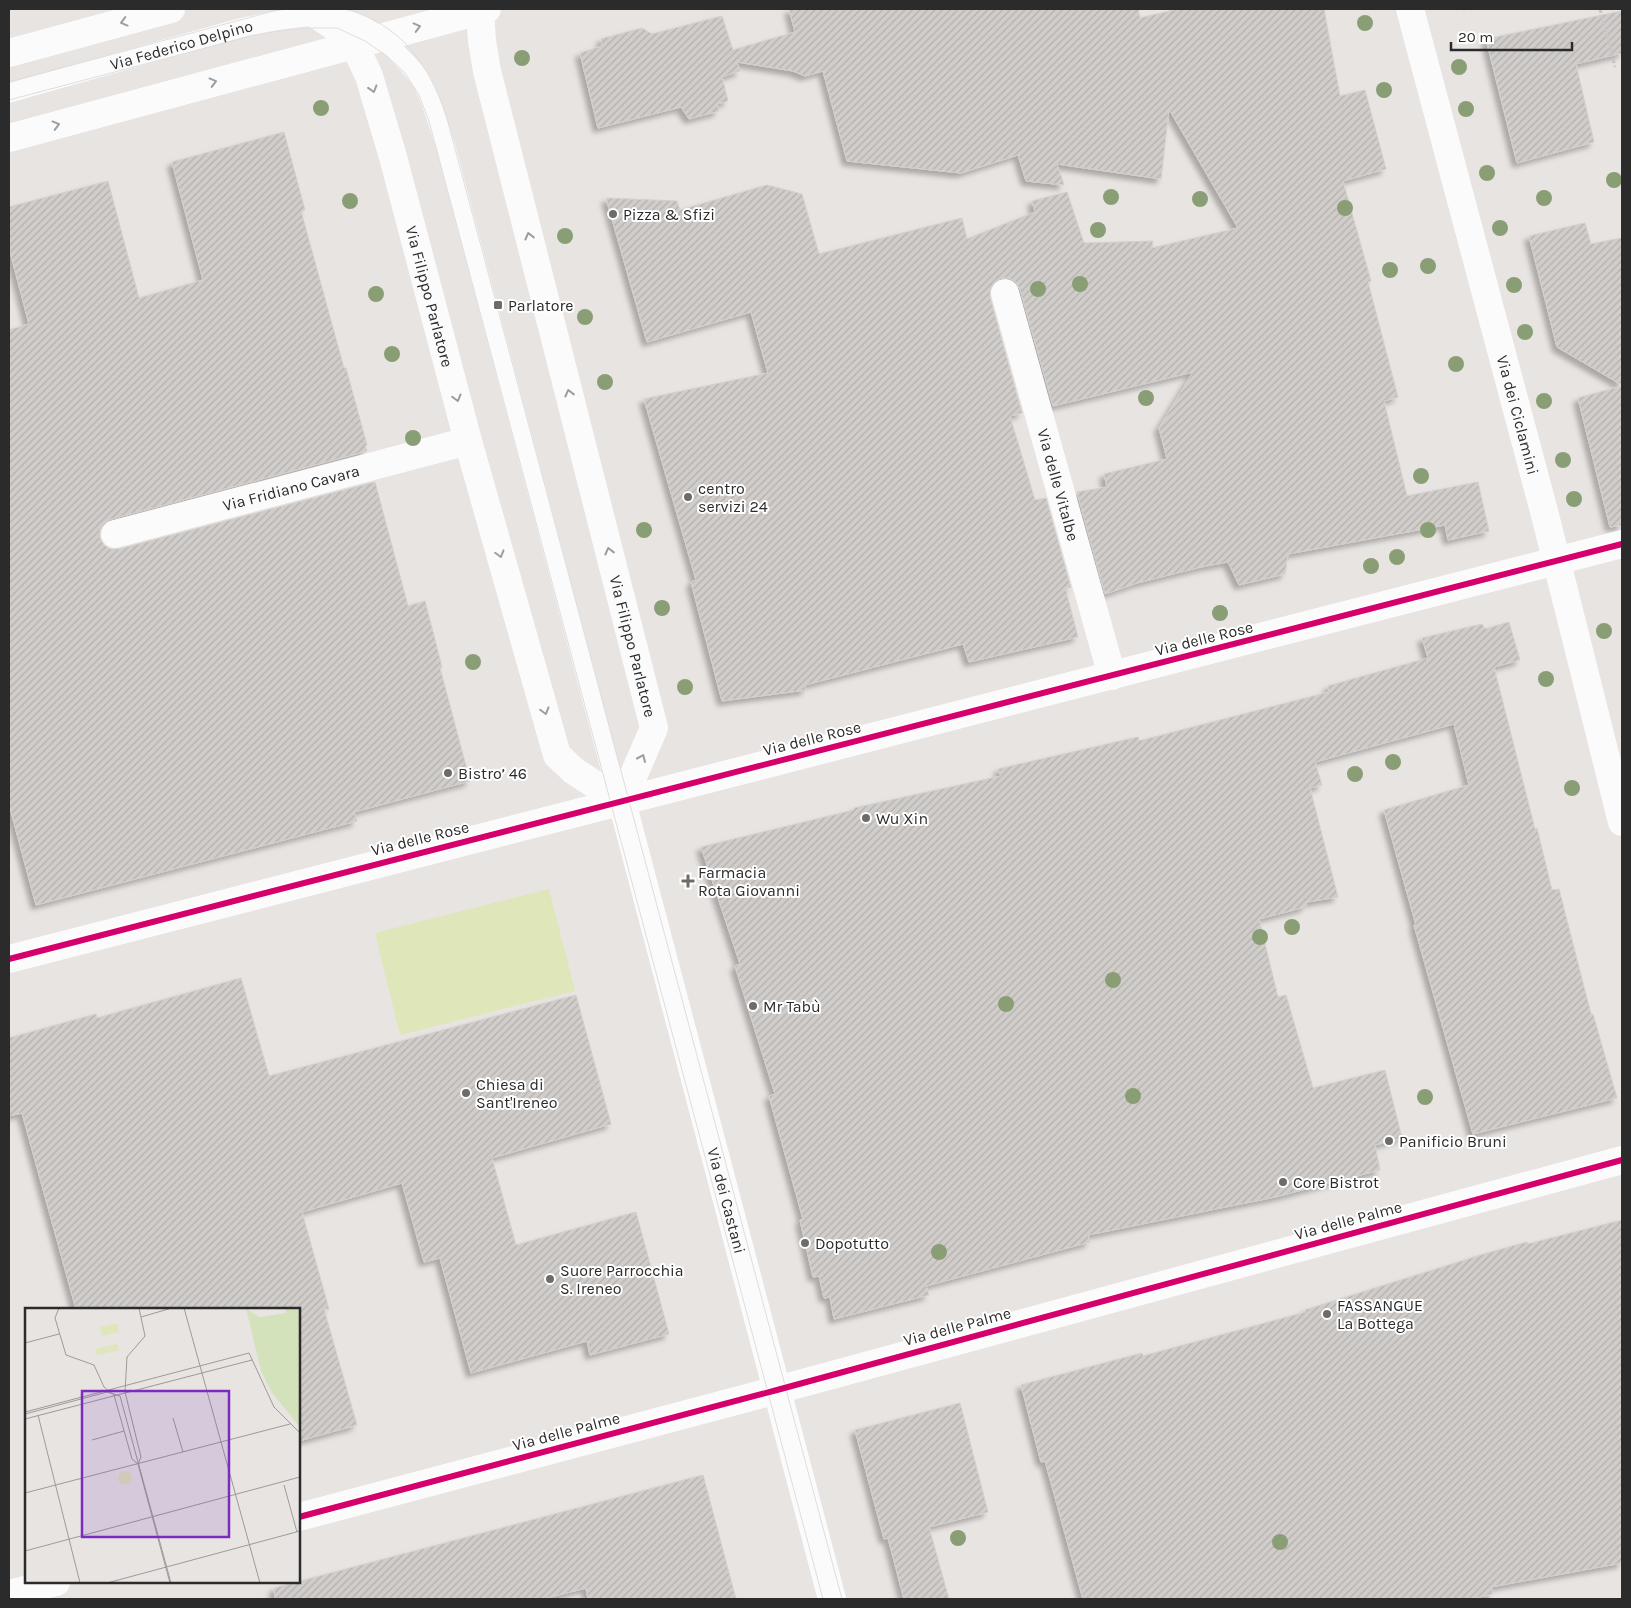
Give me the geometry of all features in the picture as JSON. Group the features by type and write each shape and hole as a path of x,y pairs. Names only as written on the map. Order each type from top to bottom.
{"street":[{"path":"9,53 171,9"},
{"path":"9,138 482,9"},
{"name":"Via Filippo Parlatore","path":"354,44 369,76 393,157 468,441 557,755 574,771 622,802 654,728 487,72 482,41 482,9"},
{"name":"Via dei Ciclamini","path":"1410,9 1556,562 1622,822"},
{"path":"313,12 345,34 354,44"},
{"name":"Via delle Vitalbe","path":"1005,293 1112,676"},
{"name":"Via Fridiano Cavara","path":"115,534 468,441"},
{"name":"Via delle Rose","path":"9,959 1622,544"},
{"name":"Via dei Castani","path":"622,802 832,1599"},
{"name":"Via delle Palme","path":"300,1517 777,1390 1622,1160"},
{"path":"9,1594 52,1583"}],"lane":[{"name":"Via Federico Delpino","path":"9,93 240,28 313,12 354,21 382,36 417,75 424,87 445,144 608,764 622,802"}],"path":[{"path":"1600,9 1615,67"}],"green space":[{"path":"549,889 575,991 400,1035 375,933"}],"building":[{"path":"789,9 1138,9 1140,18 1178,9 1324,9 1340,96 1365,90 1386,169 1343,181 1371,281 1368,282 1398,397 1384,401 1407,496 1478,482 1489,531 1448,540 1445,525 1288,554 1285,574 1239,585 1228,562 1137,583 1105,594 1077,492 1107,487 1104,474 1167,459 1159,428 1193,372 1053,406 1020,289 1016,282 1009,278 1001,278 994,282 990,290 990,297 1022,413 1010,416 1035,500 1046,498 1071,588 1065,587 1078,637 969,662 963,644 805,685 806,690 722,701 691,582 696,580 644,399 768,373 751,312 647,342 606,198 677,201 680,210 767,185 802,194 819,254 962,218 967,239 1035,212 1032,201 1067,192 1084,243 1153,241 1152,248 1238,228 1169,109 1161,179 1057,164 1064,185 1026,181 1018,155 961,173 847,161 823,71 805,76 793,71 737,62 740,71 722,77 728,101 717,104 719,111 689,119 681,107 598,128 580,53 602,46 601,39 642,28 652,34 722,16 733,50 795,32"},
{"path":"1622,11 1622,53 1576,64 1594,142 1517,163 1486,39"},
{"path":"284,132 305,210 301,211 344,368 346,368 367,451 111,519 104,523 100,529 100,538 104,545 110,549 119,549 375,482 408,606 425,601 442,667 440,668 470,781 354,812 357,821 36,905 9,804 9,330 29,324 9,248 9,207 108,181 139,298 203,280 172,162"},
{"path":"1585,223 1591,244 1622,238 1622,385 1557,347 1529,236"},
{"path":"1622,386 1622,525 1610,527 1578,398"},
{"path":"1509,622 1520,660 1494,667 1552,890 1559,889 1591,1014 1593,1014 1617,1098 1473,1134 1414,925 1416,925 1384,810 1469,785 1454,724 1315,762 1322,785 1310,788 1338,897 1307,902 1305,907 1259,919 1278,997 1286,995 1313,1088 1385,1070 1402,1138 1375,1145 1380,1170 1275,1197 1088,1235 1090,1242 926,1286 929,1295 834,1319 830,1297 824,1298 819,1276 813,1277 800,1220 803,1219 769,1096 775,1094 735,966 740,964 701,847 854,810 854,808 1001,776 998,769 1138,737 1139,741 1329,692 1328,686 1428,658 1422,638 1482,624 1485,629"},
{"path":"241,978 269,1076 576,995 611,1124 492,1158 516,1245 636,1212 669,1334 590,1355 587,1341 471,1373 440,1258 424,1262 402,1183 302,1212 329,1309 324,1309 357,1425 300,1441 300,1308 76,1308 22,1113 9,1116 9,1038 96,1014 97,1018"},
{"path":"1622,1220 1622,1563 1491,1587 1493,1594 1471,1599 1083,1599 1045,1461 1041,1462 1021,1385 1142,1353 1143,1356 1306,1312 1305,1310 1484,1254"},
{"path":"960,1403 988,1512 929,1527 949,1599 904,1599 888,1538 884,1539 855,1430"},
{"path":"703,1475 736,1599 588,1599 586,1588 543,1599 275,1599 274,1588 300,1583 300,1581"}],"tram line":[{"path":"9,82 281,9"},
{"path":"345,9 365,16 382,25 397,35 410,48 430,79 446,115 842,1599"},
{"path":"9,100 251,36 285,30 315,28 337,28 365,41 388,57 405,73 419,95 429,121 823,1599"}],"cycle path":[{"path":"9,959 1622,544"},
{"path":"300,1517 777,1390 1622,1160"}],"place":[{"name":"Pizza & Sfizi","path":"613,214"},
{"name":"Parlatore","path":"498,305"},
{"name":"centro servizi 24","path":"688,497"},
{"name":"Bistro’ 46","path":"448,773"},
{"name":"Wu Xin","path":"866,818"},
{"name":"Farmacia Rota Giovanni","path":"688,881"},
{"name":"Mr Tabù","path":"753,1006"},
{"name":"Chiesa di Sant'Ireneo","path":"466,1093"},
{"name":"Panificio Bruni","path":"1389,1141"},
{"name":"Core Bistrot","path":"1283,1182"},
{"name":"Dopotutto","path":"805,1243"},
{"name":"Suore Parrocchia S. Ireneo","path":"550,1279"},
{"name":"FASSANGUE La Bottega","path":"1327,1314"}]}
